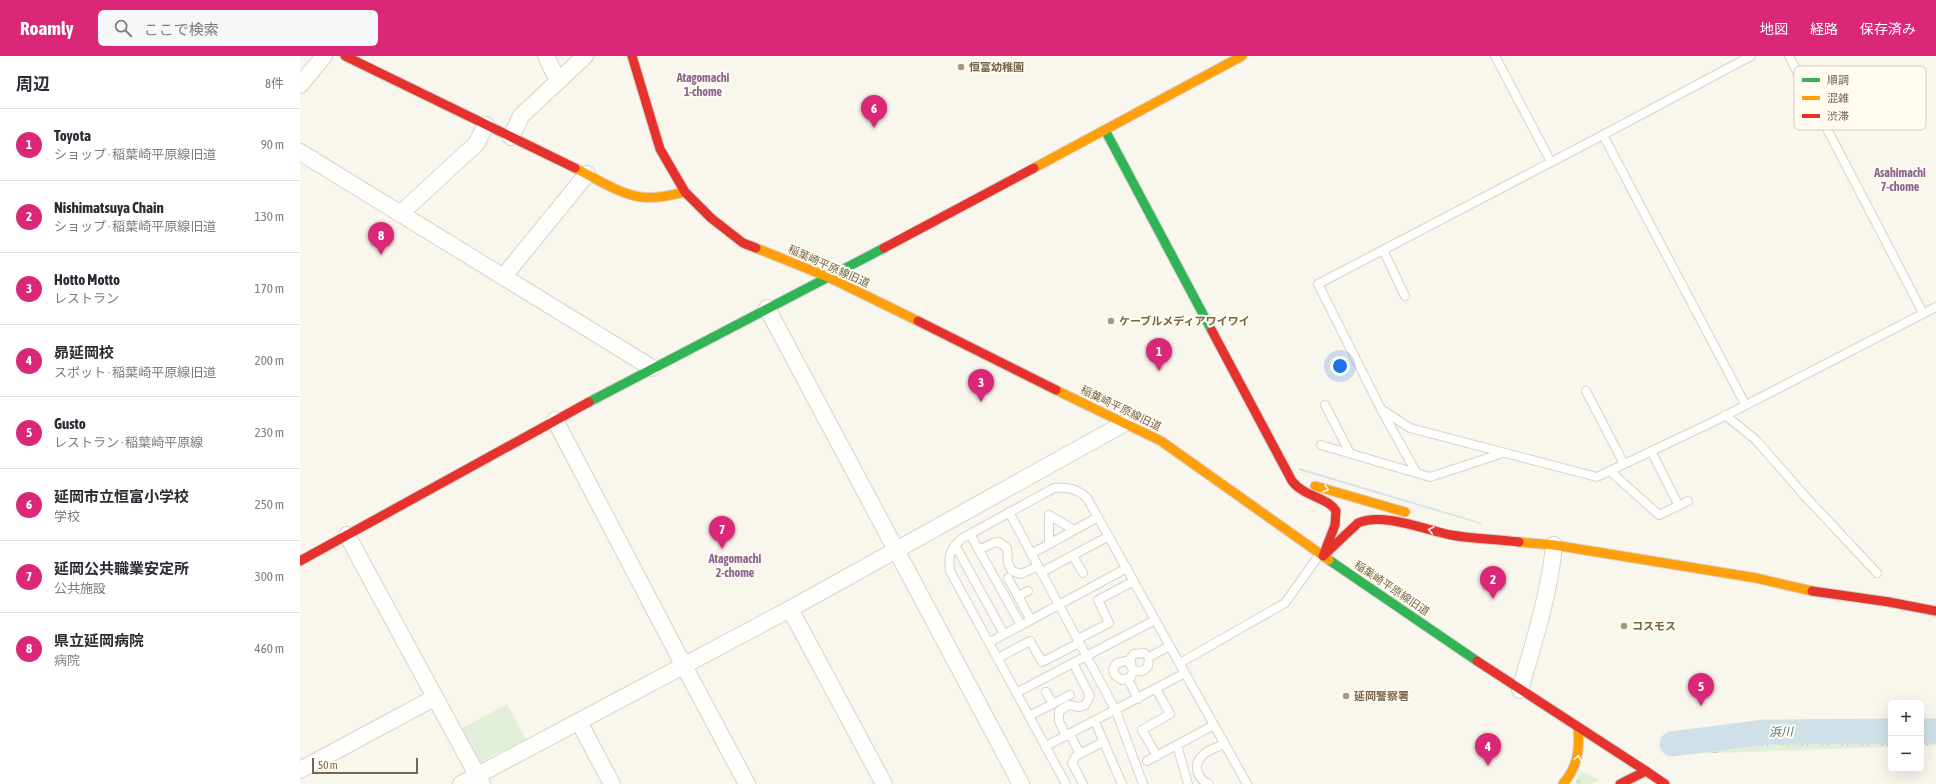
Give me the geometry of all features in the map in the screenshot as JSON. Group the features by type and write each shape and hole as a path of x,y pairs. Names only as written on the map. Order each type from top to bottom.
{"street":[{"path":"300,85 324,56"},
{"path":"345,56 587,174 640,197 659,197 685,192"},
{"path":"546,56 558,81"},
{"path":"511,136 521,116 585,56"},
{"name":"稲葉崎平原線旧道","path":"632,56 660,149 685,192 711,218 743,243 828,277 1161,442 1321,554 1520,690 1665,784"},
{"path":"300,561 555,420 1106,130 1242,56"},
{"path":"400,214 476,144 486,125"},
{"path":"1106,130 1290,476 1297,487 1332,504 1336,509 1340,518 1321,554"},
{"path":"300,152 652,368"},
{"path":"504,276 587,174"},
{"path":"767,308 1021,784"},
{"path":"555,420 747,784"},
{"path":"461,784 480,780 579,722 790,609 1125,423"},
{"path":"1290,476 1295,480 1417,516 1484,538"},
{"path":"1356,508 1362,505 1375,504"},
{"path":"1321,554 1358,523 1365,520 1379,519 1452,535 1554,545 1756,578 1805,590 1889,602 1936,612"},
{"path":"347,535 434,698 480,780"},
{"path":"1520,690 1552,563 1554,545"},
{"path":"790,609 884,784"},
{"path":"300,770 434,698"},
{"path":"579,722 612,784"},
{"path":"1563,784 1571,775 1578,762 1578,727"},
{"path":"1620,784 1646,771"}],"lane":[{"path":"1495,56 1551,162"},
{"path":"1416,472 1381,409 1318,284 1751,56"},
{"path":"1789,56 1794,66"},
{"path":"1827,130 1922,313"},
{"path":"1603,134 1745,404"},
{"path":"1383,250 1405,296"},
{"path":"1381,409 1410,428 1597,477 1725,415 1936,306"},
{"path":"1586,391 1624,464"},
{"path":"1325,404 1350,453"},
{"path":"1725,415 1756,440 1804,495 1877,573"},
{"path":"1321,445 1430,477 1503,453"},
{"path":"1651,451 1679,506"},
{"path":"1610,471 1659,515 1688,501"},
{"path":"1066,784 950,571 948,558 955,545 961,539 1054,488 1069,487 1080,492 1087,498 1247,784"},
{"path":"1009,512 1116,711 1143,784"},
{"path":"1049,544 1048,515 1074,530"},
{"path":"1031,554 1098,517"},
{"path":"970,534 1021,625"},
{"path":"979,550 993,542 999,542 1007,548 1008,563 1012,571 1021,574 1040,569 1073,556 1109,536"},
{"path":"955,545 1004,634"},
{"path":"1180,663 1285,602 1321,554"},
{"path":"1073,556 1083,573"},
{"path":"990,642 1127,568"},
{"path":"1008,578 1031,620"},
{"path":"998,658 1030,641 1042,662 1109,623 1098,600 1134,580"},
{"path":"1018,596 1028,591"},
{"path":"1016,693 1155,620"},
{"path":"1149,657 1170,646"},
{"path":"1149,657 1144,653 1137,652 1132,656 1130,662 1132,667 1132,674 1128,679 1122,680 1117,678 1114,669 1120,662 1126,662 1132,667 1138,671 1144,671 1148,666 1149,657"},
{"path":"1073,663 1090,696 1085,705 1079,707 1069,705 1059,711 1059,721 1080,754"},
{"path":"1046,746 1116,711 1185,673"},
{"path":"1128,679 1138,699"},
{"path":"1156,689 1170,714 1142,730 1156,756"},
{"path":"1046,692 1053,704"},
{"path":"1029,716 1070,695"},
{"path":"1095,722 1122,784"},
{"path":"1147,761 1214,724"},
{"path":"1084,784 1072,763 1076,756 1103,742"},
{"path":"1209,784 1202,781 1198,776 1198,762 1202,755 1225,744"},
{"path":"1177,745 1188,784"}],"green space":[{"path":"507,704 526,739 479,763 461,729"},
{"path":"1936,722 1936,745 1924,746 1924,723"},
{"path":"1888,724 1888,747 1683,754 1676,747 1734,733"},
{"path":"1581,771 1599,780 1590,784 1575,784"}],"shaded area":[{"path":"1299,468 1482,523 1481,524 1299,470"}],"waterway":[{"name":"浜川","path":"1672,744 1765,732 1888,731"},
{"name":"浜川","path":"1924,731 1936,731"}],"traffic: fast":[{"path":"1105,130 1212,331"},
{"path":"589,402 884,248"},
{"path":"1329,560 1477,661"}],"traffic: slow":[{"path":"1034,168 1242,56"},
{"path":"575,168 624,193 641,197 663,196 685,192"},
{"path":"756,248 828,277 918,321"},
{"path":"1056,390 1161,441 1329,560"},
{"path":"1315,486 1405,512"},
{"path":"1519,542 1554,545 1756,578 1812,591"},
{"path":"1563,784 1572,771 1577,757 1579,743 1578,727"}],"traffic: jam":[{"path":"345,56 575,168"},
{"path":"632,56 660,149 685,192 711,218 743,243 756,248"},
{"path":"884,248 1034,168"},
{"path":"918,321 1056,390"},
{"path":"1212,331 1292,481 1303,490 1332,506 1336,511 1335,525 1325,551"},
{"path":"300,561 589,402"},
{"path":"1323,556 1358,523 1368,520 1404,523 1451,535 1519,542"},
{"path":"1812,591 1889,602 1936,611"},
{"path":"1477,661 1646,771"},
{"path":"1620,784 1646,771 1665,784"}],"place":[{"name":"恒富幼稚園","path":"961,67"},
{"name":"延岡市立恒富小学校","path":"874,128"},
{"name":"県立延岡病院","path":"381,255"},
{"name":"ケーブルメディアワイワイ","path":"1111,321"},
{"name":"Toyota","path":"1159,371"},
{"name":"Hotto Motto","path":"981,402"},
{"name":"延岡公共職業安定所","path":"722,549"},
{"name":"Nishimatsuya Chain","path":"1493,599"},
{"name":"コスモス","path":"1624,626"},
{"name":"延岡警察署","path":"1346,696"},
{"name":"Gusto","path":"1701,706"},
{"name":"昴延岡校","path":"1488,766"}],"district":[{"name":"Atagomachi 1-chome","path":"703,85"},
{"name":"Asahimachi 7-chome","path":"1900,180"},
{"name":"Atagomachi 2-chome","path":"735,566"}]}
